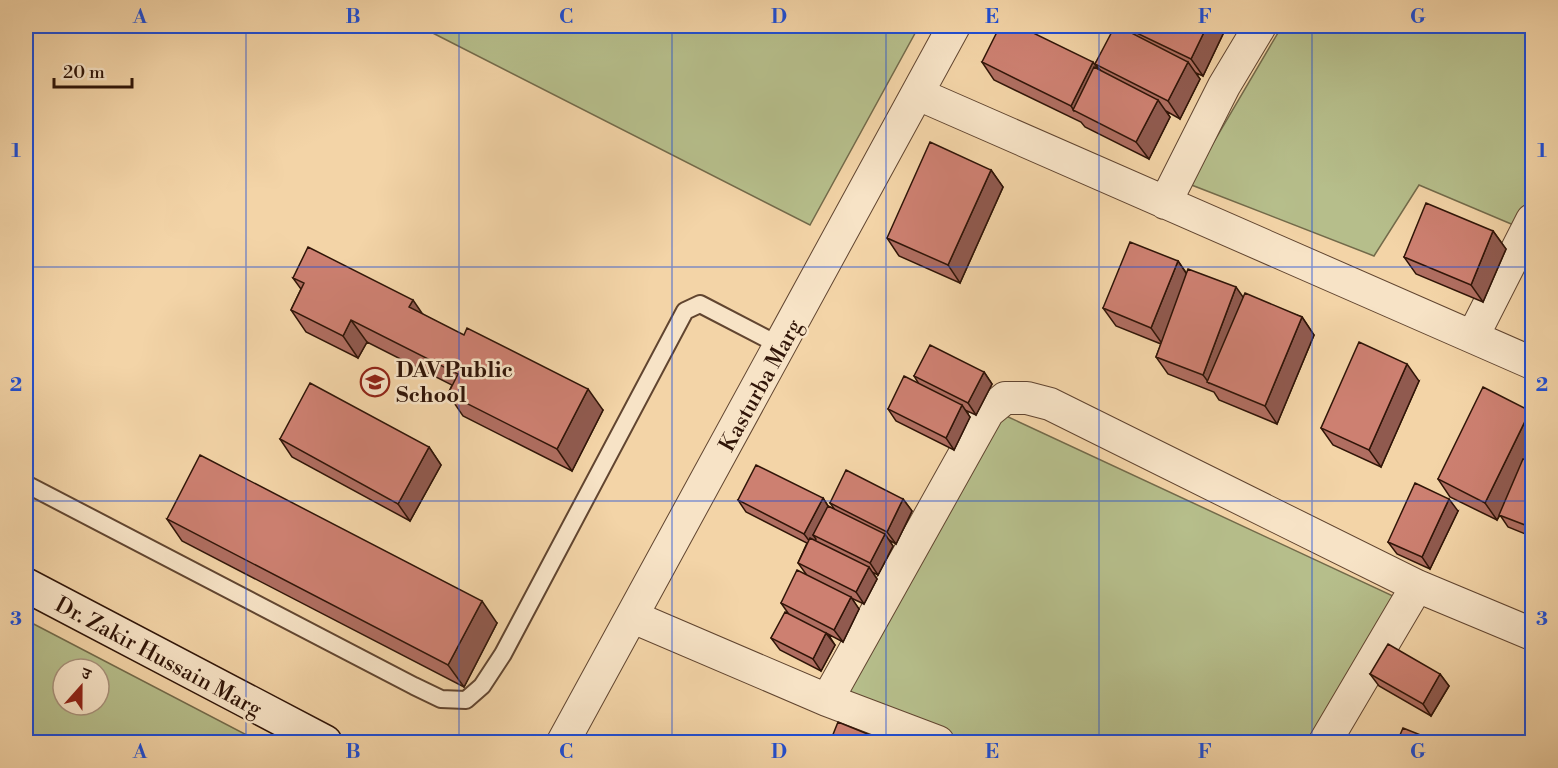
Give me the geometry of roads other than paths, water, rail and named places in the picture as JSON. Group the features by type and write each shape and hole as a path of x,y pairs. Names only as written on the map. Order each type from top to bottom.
{"street":[{"name":"Kasturba Marg","path":"563,742 954,26"},
{"path":"1165,203 1224,86 1260,26"},
{"path":"918,94 1533,363"},
{"path":"1473,336 1533,220"},
{"path":"827,700 988,412 1005,398 1027,398 1050,404 1417,586 1533,634"},
{"name":"Dr. Zakir Hussain Marg","path":"26,585 324,742"},
{"path":"1324,742 1417,586"},
{"path":"633,617 827,700 938,742"}],"lane":[{"path":"26,484 414,686 441,699 466,700 482,686 504,654 685,311 700,304 781,346"}],"place":[{"name":"DAV Public School","path":"375,382"}]}
